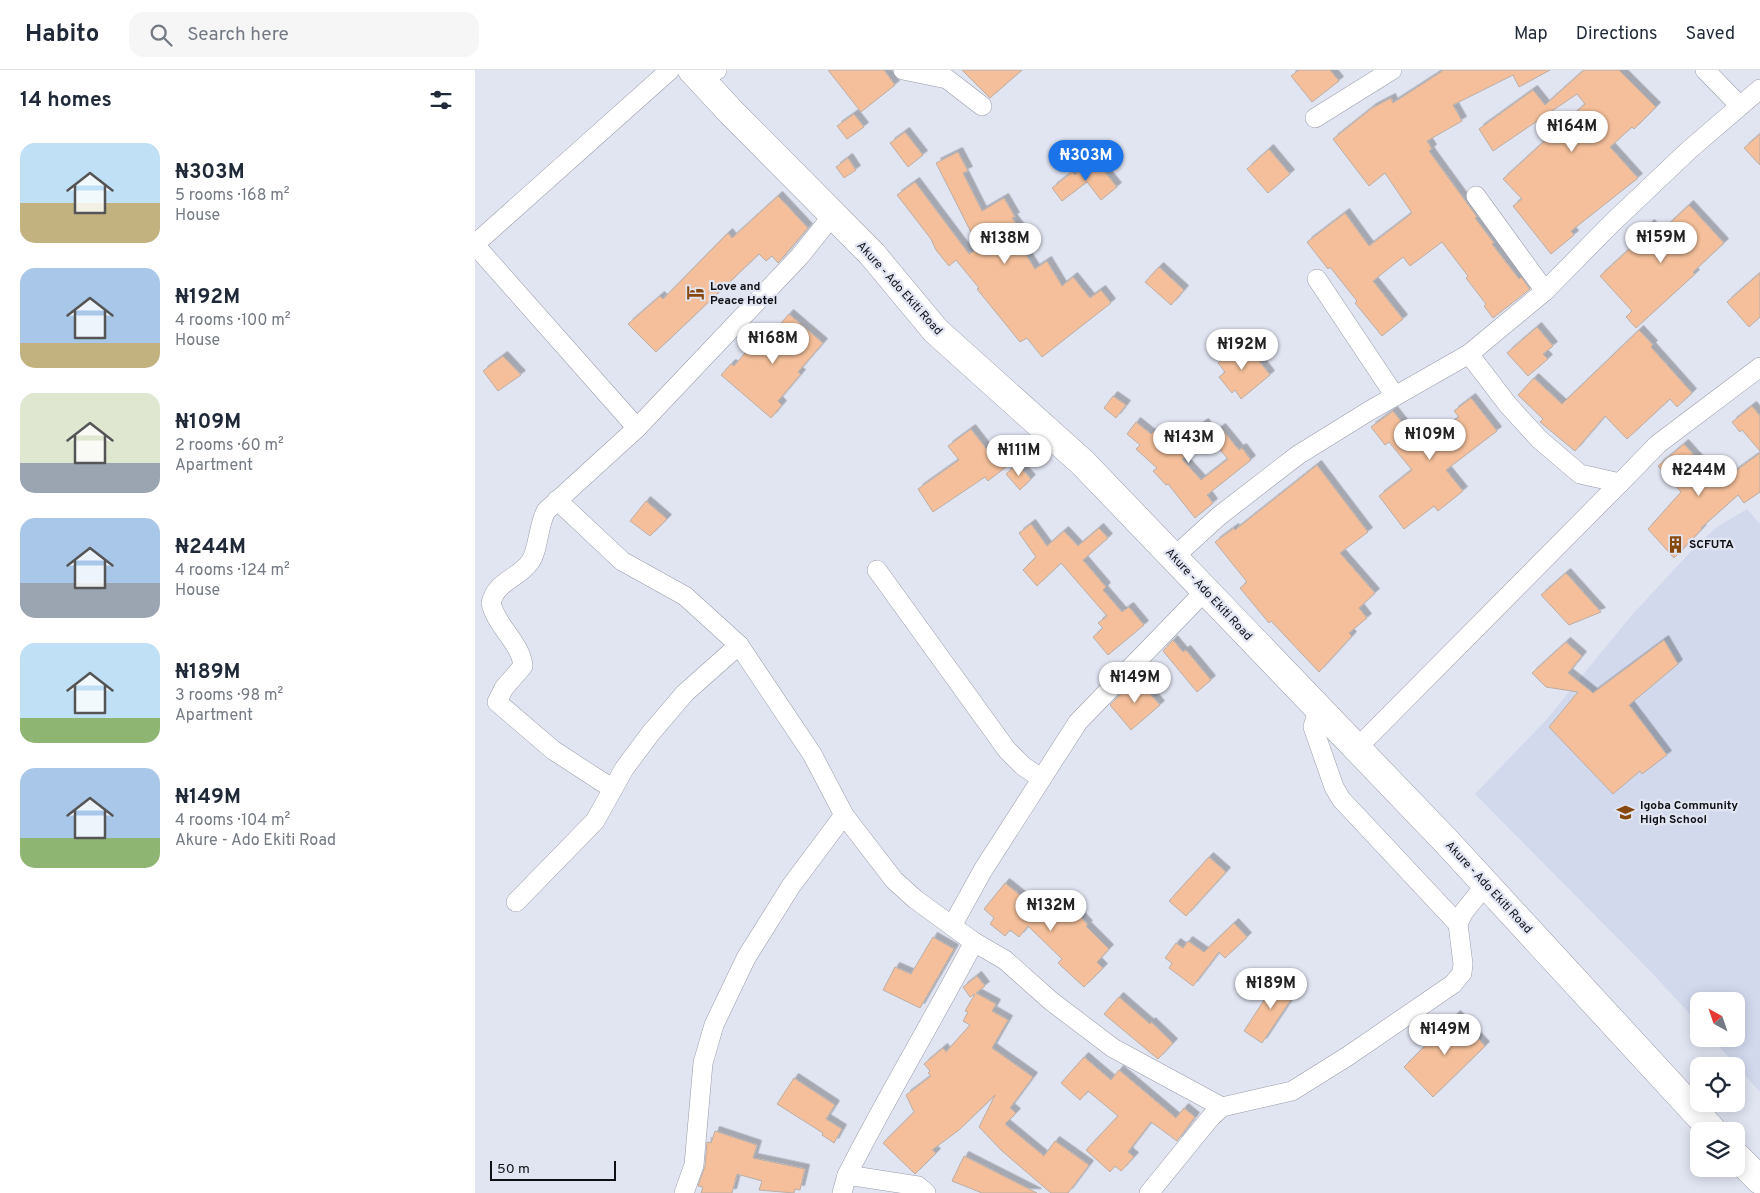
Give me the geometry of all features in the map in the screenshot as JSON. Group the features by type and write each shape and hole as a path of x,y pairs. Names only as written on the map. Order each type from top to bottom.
{"main road":[{"name":"Akure - Ado Ekiti Road","path":"704,73 833,215 872,254 936,331 1083,463 1486,884 1705,1122"},
{"path":"1745,1165 1760,1180"}],"street":[{"path":"637,428 543,324 475,244 670,70"},
{"path":"903,70 947,79 982,106"},
{"path":"1315,118 1392,70"},
{"path":"1705,70 1740,106"},
{"path":"1174,557 1219,516 1298,455 1469,354 1545,291 1632,204 1760,89"},
{"path":"1476,196 1545,291"},
{"path":"613,789 553,750 497,702 504,688 523,666 523,658 494,613 491,603 493,595 498,588 532,560 539,523 546,511 637,428 800,256 833,215"},
{"path":"1317,279 1395,396"},
{"path":"1469,354 1508,405 1540,440 1581,474 1620,483"},
{"path":"1356,749 1658,444 1760,367"},
{"path":"557,500 622,561 685,596 739,644 812,754 844,815 894,880 915,899 974,942 1005,960 1051,1002 1113,1048 1222,1107"},
{"path":"877,570 1007,750 1023,766 1041,778"},
{"path":"952,926 983,870 1078,722 1205,591"},
{"path":"516,902 595,821 624,770 650,734 685,692 739,644"},
{"path":"1318,710 1313,726 1334,787 1341,799 1458,924"},
{"path":"684,1193 694,1166 703,1063 714,1025 746,958 791,886 844,815"},
{"path":"1149,1193 1211,1117 1222,1107 1292,1091 1440,994 1462,973 1463,964 1458,924 1463,913 1486,884"},
{"path":"842,1193 847,1175 896,1082 932,1023 974,942"},
{"path":"847,1175 919,1186 926,1193"}],"shaded area":[{"name":"Igoba Community High School","path":"1747,509 1760,524 1760,1092 1745,1075 1745,1057 1728,1057 1720,1048 1745,1048 1745,992 1690,992 1690,1014 1652,973 1475,794 1546,720 1631,616 1694,548 1717,527"}],"building":[{"path":"828,70 884,70 895,85 861,112"},
{"path":"962,70 1022,70 990,98"},
{"path":"1299,70 1330,70 1339,81 1312,102 1291,76"},
{"path":"1444,70 1550,70 1519,87 1513,75 1453,105 1462,121 1427,141 1432,149 1429,151 1477,217 1475,218 1494,243 1492,244 1519,279 1521,277 1530,289 1493,318 1484,306 1486,304 1466,278 1468,276 1442,242 1410,266 1403,257 1373,281 1403,319 1382,336 1355,303 1357,301 1330,267 1328,269 1307,242 1345,213 1369,246 1412,213 1385,173 1369,186 1333,139 1372,108 1391,98 1393,103"},
{"path":"1584,70 1619,70 1656,107 1634,129 1632,127 1610,147 1638,178 1571,231 1574,235 1551,254 1513,206 1522,199 1503,179 1585,104 1577,94 1493,151 1479,129 1533,90 1545,105"},
{"path":"854,114 864,127 847,139 837,126"},
{"path":"905,132 923,155 908,167 890,143"},
{"path":"1760,134 1760,165 1744,148"},
{"path":"1269,149 1290,174 1268,193 1247,169"},
{"path":"958,152 968,171 963,173 982,211 1004,198 1015,217 1012,218 1027,238 1019,244 1035,269 1047,261 1062,286 1073,277 1090,298 1101,290 1111,303 1042,357 1027,338 1020,342 956,260 949,266 897,195 915,182 969,254 979,248 936,163"},
{"path":"848,158 856,170 844,178 836,167"},
{"path":"1094,159 1117,187 1101,200 1087,182 1062,201 1052,188 1072,172 1075,175"},
{"name":"Love and Peace Hotel","path":"778,196 808,228 778,263 772,256 766,261 759,254 656,352 628,324 660,296 663,299 728,233 732,238"},
{"path":"1689,205 1724,243 1693,272 1695,274 1636,328 1626,317 1632,311 1600,276 1637,242 1633,239 1650,224 1658,234"},
{"path":"1159,267 1184,290 1171,305 1145,282"},
{"path":"1760,273 1760,317 1749,327 1727,302"},
{"path":"789,314 823,343 798,372 801,374 778,401 782,405 771,418 721,375 731,364 734,366 757,339 763,344"},
{"path":"1537,327 1553,346 1543,354 1548,359 1528,376 1507,353"},
{"path":"1639,330 1653,345 1651,347 1692,393 1677,407 1670,399 1627,439 1605,416 1575,451 1540,422 1543,419 1518,395 1534,378 1562,404"},
{"path":"1244,342 1270,375 1241,399 1235,390 1232,393 1219,377 1225,372 1218,363"},
{"path":"503,356 521,375 498,391 483,371"},
{"path":"1113,396 1126,405 1116,418 1104,408"},
{"path":"1471,398 1497,431 1446,470 1463,491 1438,511 1434,506 1404,529 1379,496 1412,470 1389,442 1385,445 1371,427 1393,411 1412,435 1417,431 1426,443 1459,417 1454,411"},
{"path":"1752,406 1760,416 1760,451 1742,430 1740,432 1732,422"},
{"path":"1136,422 1151,434 1154,431 1170,446 1204,423 1211,433 1182,459 1201,480 1228,459 1209,437 1221,428 1239,450 1242,448 1251,460 1207,495 1213,503 1195,518 1168,484 1166,485 1153,471 1157,468 1136,449 1140,445 1127,434"},
{"path":"971,429 991,455 999,449 1011,463 988,481 985,477 933,512 918,489 959,460 948,446"},
{"path":"1684,444 1719,483 1760,453 1760,492 1744,503 1738,495 1701,528 1674,558 1648,529 1681,492 1658,466"},
{"path":"1017,464 1031,479 1020,490 1006,474"},
{"path":"1317,465 1368,532 1340,553 1375,593 1359,608 1367,618 1349,633 1352,636 1319,672 1271,621 1269,623 1240,588 1247,582 1215,542 1234,528 1235,530"},
{"path":"646,501 667,519 650,536 630,521"},
{"path":"1031,524 1047,546 1064,531 1078,546 1099,528 1108,538 1083,560 1106,587 1103,590 1122,612 1129,607 1144,625 1108,655 1093,637 1103,628 1098,623 1107,616 1061,563 1037,586 1023,570 1036,557 1019,533"},
{"path":"1566,573 1601,612 1569,625 1541,595"},
{"path":"1173,640 1183,652 1186,650 1211,680 1197,692 1163,651"},
{"path":"1664,640 1678,664 1629,705 1667,755 1642,774 1640,771 1613,794 1549,727 1578,692 1546,687 1532,673 1566,642 1582,656 1568,673 1593,693"},
{"path":"1136,678 1160,705 1131,730 1110,705"},
{"path":"1209,857 1226,872 1186,916 1169,901"},
{"path":"1005,883 1045,915 1062,898 1109,949 1097,962 1103,968 1084,987 1058,963 1062,959 1028,926 1019,937 1010,930 1005,936 990,924 994,918 984,909"},
{"path":"1234,923 1247,937 1225,958 1219,952 1193,986 1169,968 1172,963 1165,958 1176,943 1183,948 1188,941 1204,952"},
{"path":"933,937 954,949 920,1008 883,990 895,967 911,974"},
{"path":"977,976 985,986 976,993 996,1004 992,1011 1008,1020 992,1048 1033,1077 1010,1108 1016,1113 1005,1124 1044,1156 1055,1141 1089,1165 1068,1193 1051,1193 1002,1151 979,1127 995,1095 959,1130 932,1150 936,1153 915,1174 883,1143 914,1112 906,1095 931,1076 928,1073 930,1071 924,1064 943,1048 946,1052 970,1025 963,1021 968,1012 965,1011 975,994 970,997 963,987"},
{"path":"1279,977 1298,989 1262,1043 1244,1031"},
{"path":"1119,997 1150,1024 1151,1022 1173,1043 1158,1059 1104,1014"},
{"path":"1456,1015 1485,1046 1433,1097 1404,1067"},
{"path":"1084,1057 1111,1080 1119,1070 1176,1118 1184,1108 1195,1117 1177,1141 1151,1122 1128,1152 1134,1157 1121,1171 1115,1166 1110,1172 1086,1150 1118,1116 1088,1091 1080,1100 1061,1083"},
{"path":"794,1078 835,1105 826,1119 842,1129 834,1143 822,1135 823,1133 777,1104"},
{"path":"715,1131 757,1145 753,1158 805,1169 800,1190 795,1189 794,1193 759,1190 762,1181 737,1174 732,1193 701,1193 703,1187 698,1186 705,1166 707,1142 711,1143"},
{"path":"964,1156 1037,1193 982,1193 952,1181"}],"place":[{"name":"Love and Peace Hotel","path":"696,293"},
{"name":"SCFUTA","path":"1675,544"},
{"name":"Igoba Community High School","path":"1626,812"}]}
